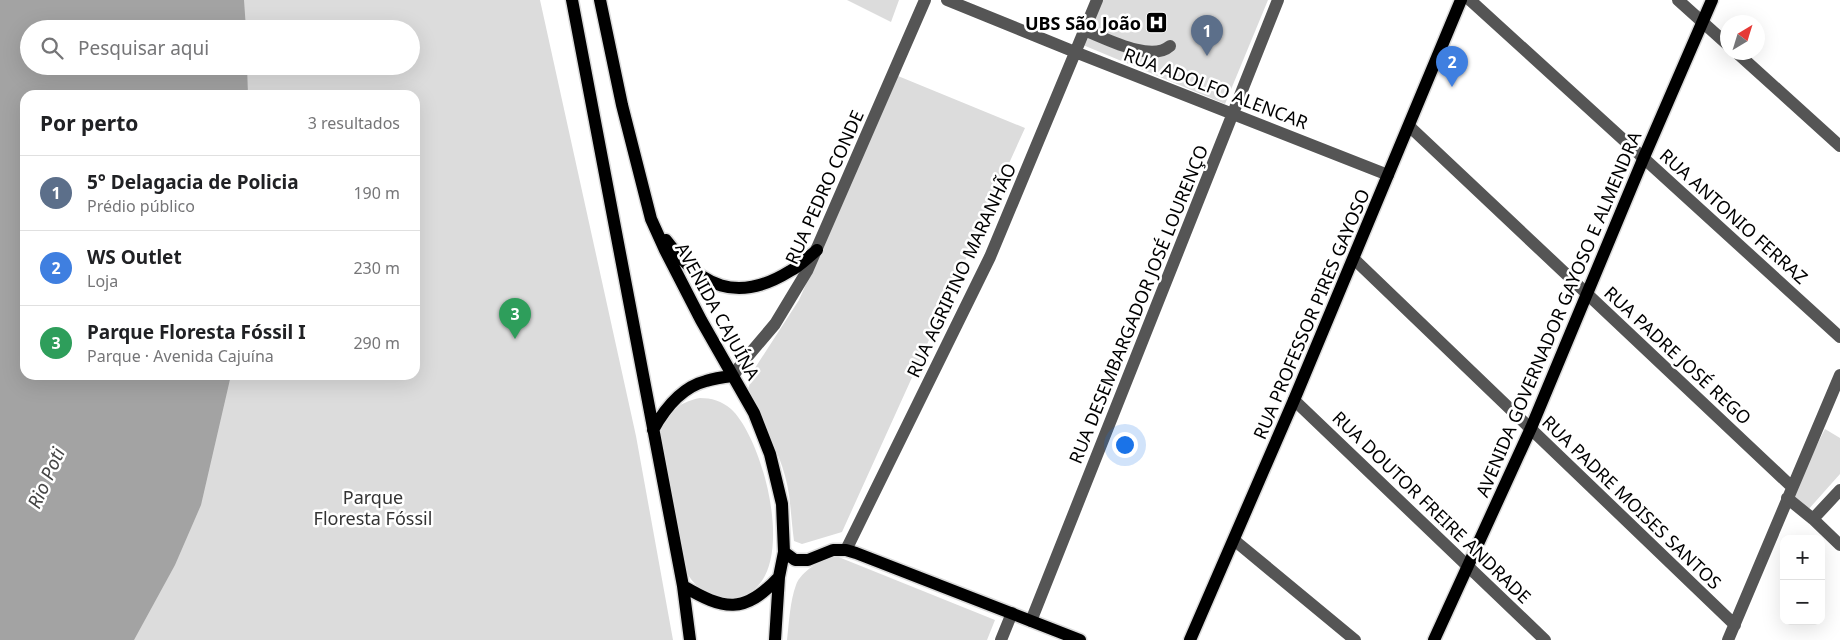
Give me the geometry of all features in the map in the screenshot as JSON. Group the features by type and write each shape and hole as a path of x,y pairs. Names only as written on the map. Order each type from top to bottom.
{"main road":[{"path":"572,0 683,586 690,640"},
{"name":"AVENIDA CAJUÍNA","path":"600,0 622,105 651,219 665,250 754,413 770,454 782,504 784,552 779,578 774,640"},
{"name":"RUA PROFESSOR PIRES GAYOSO","path":"1190,640 1354,259 1461,0"},
{"name":"AVENIDA GOVERNADOR GAYOSO E ALMENDRA","path":"1434,640 1531,428 1712,0"},
{"path":"651,219 688,266 701,277 726,288 747,288 767,283 792,270 817,250"},
{"path":"653,430 666,410 682,394 704,381 733,376"},
{"path":"784,552 795,560 808,560 833,550 846,550 1080,640"},
{"path":"683,586 705,599 722,604 736,605 754,600 779,578"}],"street":[{"name":"RUA PEDRO CONDE","path":"733,376 775,324 796,293 817,250 925,0"},
{"name":"RUA ADOLFO ALENCAR","path":"947,0 1388,175"},
{"name":"RUA AGRIPINO MARANHÃO","path":"846,550 990,257 1097,0"},
{"name":"RUA DESEMBARGADOR JOSÉ LOURENÇO","path":"1030,620 1278,0"},
{"name":"RUA ANTONIO FERRAZ","path":"1470,0 1840,337"},
{"path":"1678,0 1720,38"},
{"path":"1084,30 1144,52 1166,50 1170,46"},
{"path":"1745,60 1840,146"},
{"name":"RUA PADRE JOSÉ REGO","path":"1409,126 1587,294 1790,492 1813,519 1840,545"},
{"name":"RUA PADRE MOISES SANTOS","path":"1354,259 1735,624"},
{"path":"1728,640 1840,375"},
{"name":"RUA DOUTOR FREIRE ANDRADE","path":"1294,400 1545,640"},
{"path":"1813,519 1840,490"},
{"path":"1234,540 1355,640"},
{"path":"1001,640 1012,613"}],"green space":[{"name":"Parque Floresta Fóssil","path":"239,0 540,0 636,436 673,640 119,640 214,380 420,380 420,90 246,90 246,75 420,75 420,20 242,20"},
{"path":"847,0 899,0 891,22"},
{"path":"1102,0 1268,0 1225,104 1083,45"},
{"path":"898,76 1025,128 842,532 802,544 794,541 789,495 783,468 747,392 755,368 799,300"},
{"path":"700,398 716,400 728,406 744,427 757,453 766,484 772,516 772,547 766,574 751,592 727,598 714,596 699,588 687,573 660,436 665,422 673,411 685,403"},
{"path":"1825,429 1840,438 1840,474 1807,511 1791,496"},
{"path":"836,556 995,620 987,640 787,640 792,598 796,585 807,570"}],"water":[{"name":"Rio Poti","path":"0,0 244,0 245,20 20,20 20,75 247,75 248,90 20,90 20,380 230,380 201,505 175,565 134,640 0,640"}],"place":[{"name":"UBS São João","path":"1157,23"},
{"name":"5° Delagacia de Policia","path":"1207,56"},
{"name":"WS Outlet","path":"1452,87"},
{"name":"Parque Floresta Fóssil I","path":"515,339"}]}
